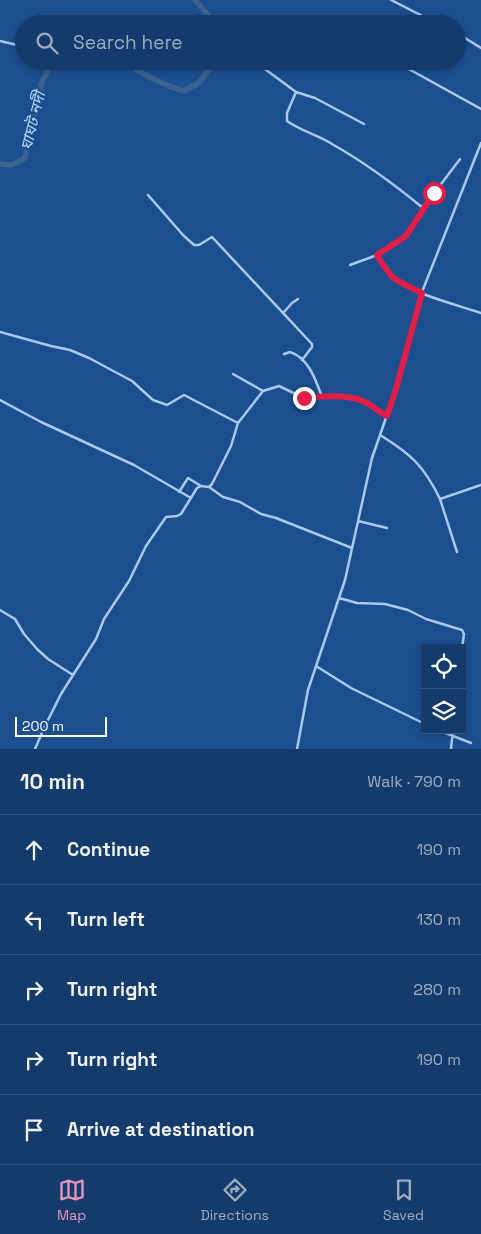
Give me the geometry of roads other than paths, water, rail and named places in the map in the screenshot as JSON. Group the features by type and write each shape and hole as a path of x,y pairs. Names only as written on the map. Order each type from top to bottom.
{"street":[{"path":"391,0 420,15"},
{"path":"466,39 481,48"},
{"path":"0,41 15,44"},
{"path":"266,70 296,92 316,98 364,124"},
{"path":"410,70 481,109"},
{"path":"296,92 287,114 287,121 331,143 396,186 424,208"},
{"path":"297,749 308,690 339,598 372,458 396,389 422,293 481,143"},
{"path":"350,265 377,255 406,236 460,159"},
{"path":"148,195 194,245 199,245 212,237 284,312 312,344 312,347 302,360"},
{"path":"377,255 388,274 395,280 422,293 481,313"},
{"path":"284,312 298,299"},
{"path":"0,332 70,350 89,358 132,381 152,400 167,406 184,395 238,423"},
{"path":"284,354 290,352 302,360 314,376 322,398"},
{"path":"233,374 263,390"},
{"path":"209,487 231,446 238,423 263,390 279,386 304,398 356,399 365,402 387,416"},
{"path":"0,400 41,422 134,465 191,498"},
{"path":"380,435 413,457 428,477 440,498 457,552"},
{"path":"179,492 188,478 201,486 209,487 223,497 240,502 261,514 276,518 352,548"},
{"path":"440,498 481,485"},
{"path":"35,749 53,709 96,639 104,619 129,581 153,535 166,517 180,514 197,488 201,486"},
{"path":"358,521 387,528"},
{"path":"339,598 357,602 385,604 408,610 426,619 462,630 464,634 463,644"},
{"path":"0,610 15,619 24,634 37,649 73,675"},
{"path":"316,666 351,688 421,722"},
{"path":"447,734 471,743"},
{"path":"451,749 452,736"}],"waterway":[{"name":"ঘাঘট নদী","path":"195,0 208,15"},
{"name":"ঘাঘট নদী","path":"0,164 11,165 25,158 42,82 48,70"},
{"name":"ঘাঘট নদী","path":"137,70 152,79 183,91 199,83 209,70"}]}
